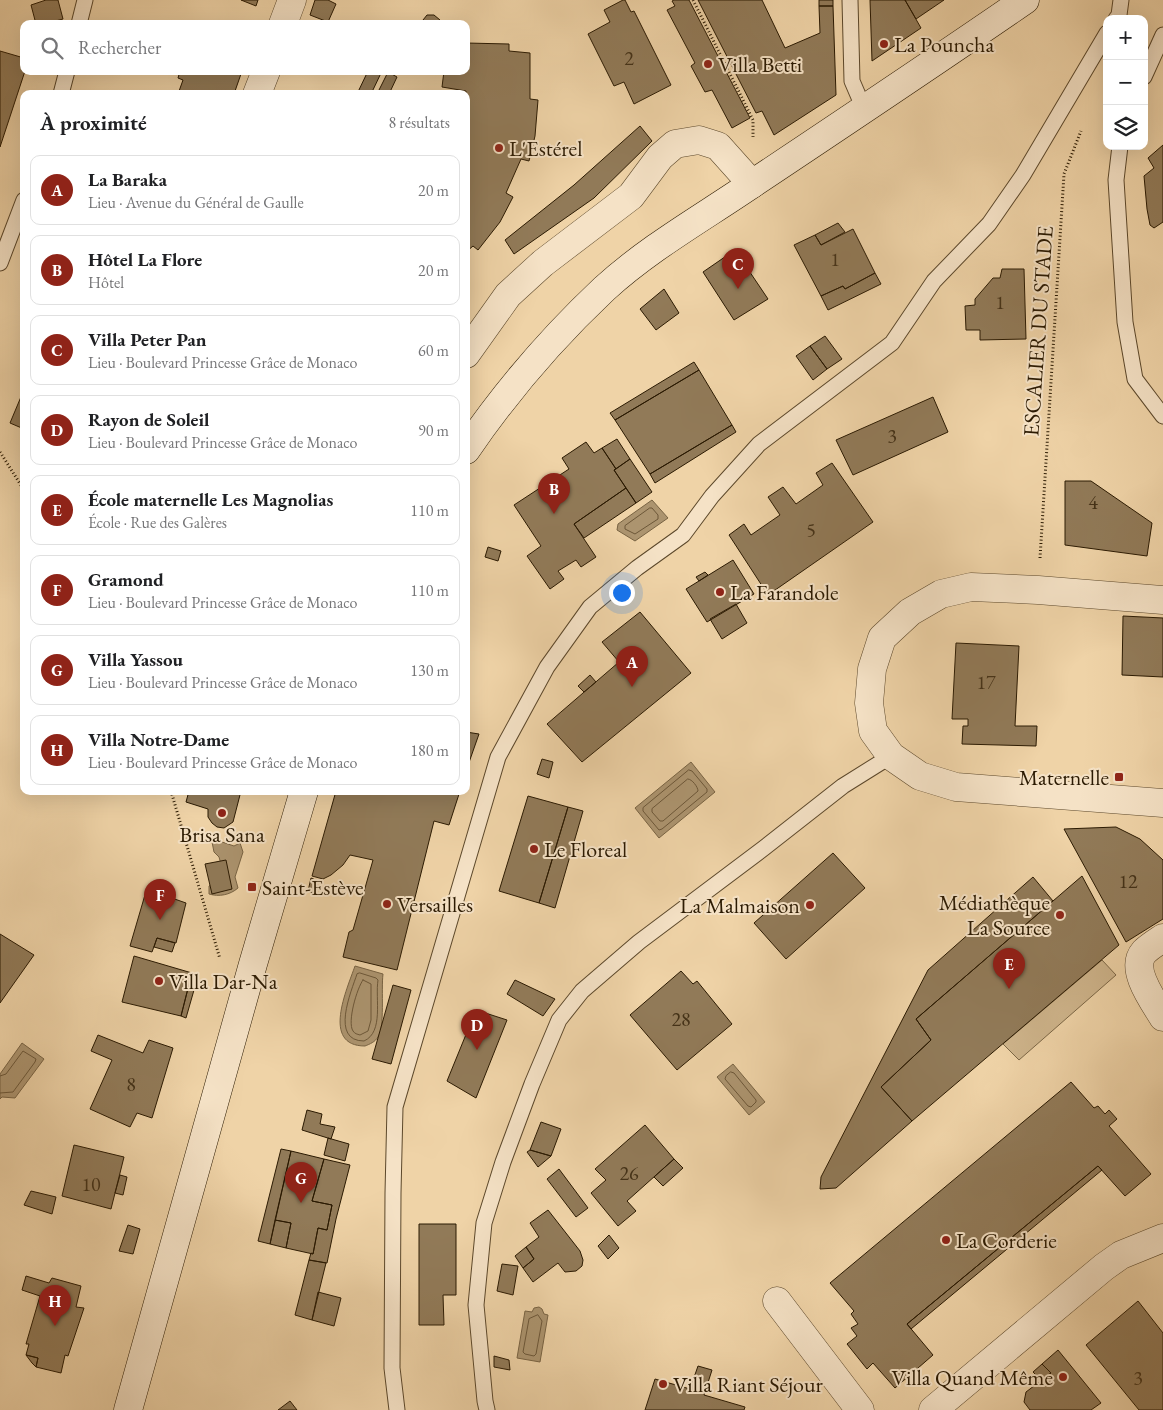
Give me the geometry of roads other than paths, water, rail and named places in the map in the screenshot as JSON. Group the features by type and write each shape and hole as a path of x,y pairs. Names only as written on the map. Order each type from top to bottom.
{"street":[{"path":"284,20 292,0"},
{"path":"470,445 516,384 557,338 604,289 656,247 1025,0"},
{"path":"259,90 264,75"},
{"path":"470,348 508,295 543,263 632,196 660,157 675,144 699,140 718,146 752,184"},
{"path":"1163,600 1038,590 971,587 941,594 910,612 882,638 872,669 869,703 873,731 891,756 920,776 956,787 1163,803"},
{"path":"128,1410 252,964 303,795"},
{"path":"1163,938 1144,952 1139,960 1140,975 1163,1017"},
{"path":"933,1410 1104,1267 1121,1256 1163,1238"},
{"path":"777,1301 860,1410"}],"lane":[{"path":"80,20 85,0"},
{"path":"850,0 852,82 864,109"},
{"path":"1119,15 1121,0"},
{"path":"1148,68 1163,35"},
{"path":"397,1410 392,1368 393,1193 396,1107 498,757 548,667 590,607 637,568 683,535 712,496 759,444 892,344 934,281 990,224 1023,175 1103,40"},
{"path":"62,90 66,75"},
{"path":"1120,150 1116,180 1125,322 1135,379 1163,416"},
{"path":"0,263 20,210"},
{"path":"487,1410 484,1401 476,1305 484,1222 503,1162 558,1020 582,991 640,942 843,786 891,756"}],"water":[{"path":"652,500 668,518 635,541 617,530 618,524"},
{"path":"691,762 715,792 659,838 635,808"},
{"path":"219,841 234,846 240,843 243,852 235,877 238,888 224,895 209,894 209,886 212,884 221,864 219,857 214,852 212,842"},
{"path":"355,966 383,974 380,1032 371,1044 365,1046 352,1044 344,1037 340,1027 343,1001"},
{"path":"22,1043 44,1059 15,1098 2,1097 0,1099 0,1074"},
{"path":"733,1064 765,1102 749,1115 717,1077"},
{"path":"539,1307 544,1314 548,1315 540,1362 517,1358 525,1311 532,1312 534,1308"}],"place":[{"name":"La Pouncha","path":"884,44"},
{"name":"Villa Betti","path":"708,64"},
{"name":"L'Estérel","path":"499,148"},
{"name":"Villa Peter Pan","path":"738,289"},
{"name":"Hôtel La Flore","path":"554,514"},
{"name":"La Farandole","path":"720,592"},
{"name":"La Baraka","path":"632,687"},
{"name":"Maternelle","path":"1119,777"},
{"name":"Brisa Sana","path":"222,813"},
{"name":"Le Floreal","path":"534,849"},
{"name":"Saint-Estève","path":"252,887"},
{"name":"Versailles","path":"387,904"},
{"name":"La Malmaison","path":"810,905"},
{"name":"Médiathèque La Source","path":"1060,915"},
{"name":"Gramond","path":"160,920"},
{"name":"Villa Dar-Na","path":"159,981"},
{"name":"École maternelle Les Magnolias","path":"1009,989"},
{"name":"Rayon de Soleil","path":"477,1050"},
{"name":"Villa Yassou","path":"301,1203"},
{"name":"La Corderie","path":"946,1240"},
{"name":"Villa Notre-Dame","path":"55,1326"},
{"name":"Villa Quand Même","path":"1063,1377"},
{"name":"Villa Riant Séjour","path":"663,1384"}]}
